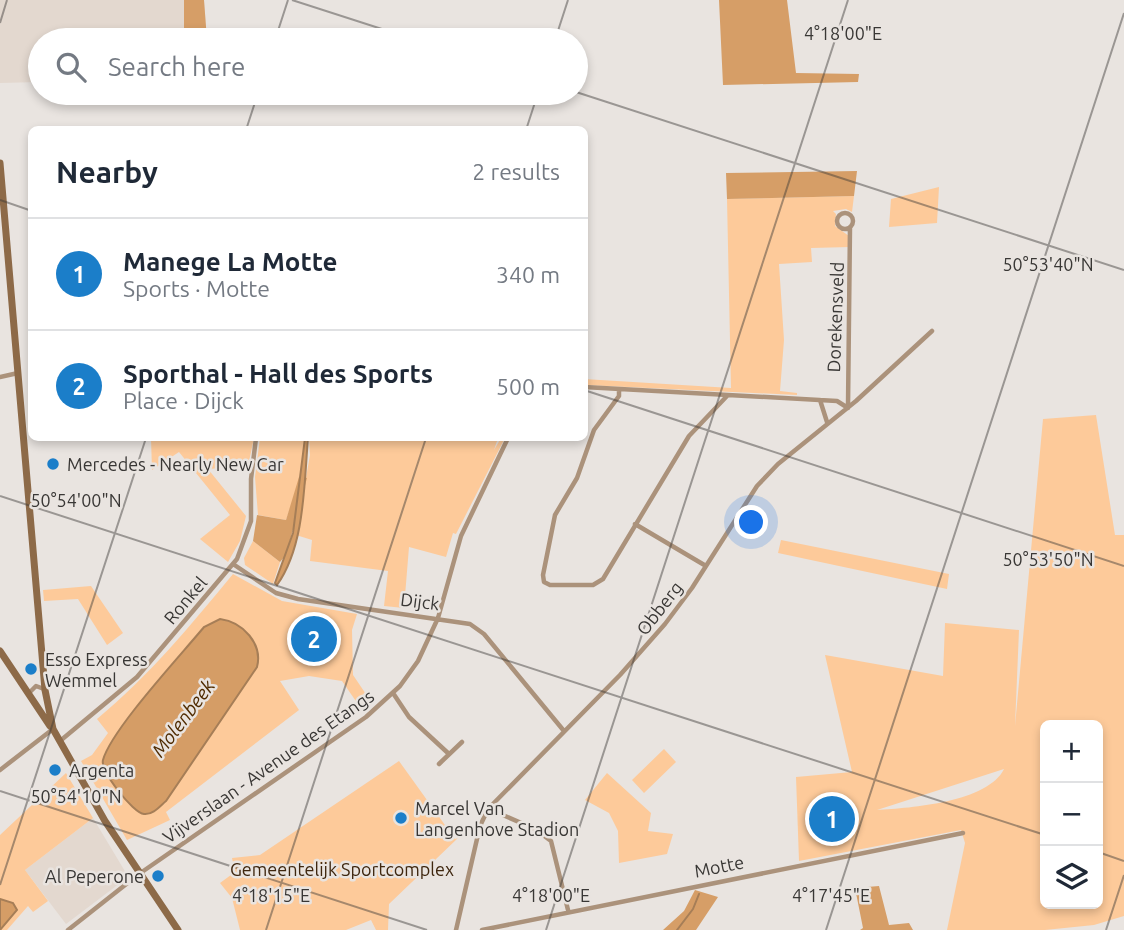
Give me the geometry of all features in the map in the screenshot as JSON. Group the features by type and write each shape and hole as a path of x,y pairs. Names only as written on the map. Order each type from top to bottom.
{"main road":[{"path":"0,163 4,253 19,373 45,690 53,729"},
{"path":"0,651 60,740 139,874 178,930"}],"street":[{"name":"Dorekensveld","path":"848,408 850,227"},
{"name":"Obberg","path":"456,930 480,826 488,809 644,649 683,601 757,486 932,331"},
{"path":"0,377 19,373"},
{"path":"588,387 837,401 848,408"},
{"path":"619,388 618,396 594,430 577,478 555,515 544,582 550,586 593,585 603,579 689,436 727,396"},
{"path":"820,400 827,422"},
{"name":"Ronkel","path":"60,740 137,677 233,564 243,547 251,521 251,472 256,441"},
{"name":"Vijverslaan - Avenue des Etangs","path":"68,930 139,874 366,717 393,693 414,668 438,618 461,536 507,441"},
{"path":"635,524 706,565"},
{"name":"Dijck","path":"233,564 276,593 298,599 470,624 484,634 564,731"},
{"path":"29,695 36,686 45,690"},
{"path":"393,693 409,717 449,754"},
{"path":"37,706 43,705 46,699"},
{"path":"0,770 53,729"},
{"path":"439,764 462,742"},
{"path":"488,809 535,829 551,841 568,911"},
{"name":"Motte","path":"482,930 963,833"}],"shaded area":[{"path":"0,0 204,0 206,28 28,28 28,82 0,83"},
{"path":"184,0 204,0 206,28 184,28"},
{"path":"719,0 787,0 796,73 859,74 858,82 723,85"},
{"path":"857,171 854,196 727,199 726,173"},
{"path":"299,477 307,478 286,555 280,562 253,541 257,515 286,520"},
{"path":"93,818 126,873 124,880 66,924 25,870"},
{"path":"879,886 889,925 909,923 913,930 860,930 863,928 855,888"},
{"path":"695,890 718,897 696,930 663,930 684,911"}],"green space":[{"path":"939,187 937,223 889,227 891,199"},
{"path":"854,196 852,212 846,209 833,211 836,214 835,226 849,236 850,247 811,248 812,262 779,264 784,340 780,391 797,395 588,385 588,379 731,388 727,199"},
{"path":"1096,415 1115,535 1124,535 1124,916 1094,925 1045,930 947,930 965,843 961,830 799,861 796,777 852,772 825,655 943,676 945,623 1019,630 1015,726 1043,419","holes":["1004,769 982,789 947,801 877,810"]},
{"path":"151,441 253,441 248,466 208,469 246,516 240,541 228,562 200,539 230,515 179,452 152,470"},
{"path":"260,441 305,441 301,477 286,520 258,515 255,477"},
{"path":"309,441 497,441 494,450 499,441 503,441 456,534 453,533 446,557 409,547 404,608 384,606 388,571 310,561 312,540 296,535 310,455"},
{"path":"781,540 949,574 947,589 778,553"},
{"path":"253,541 280,562 273,584 245,565 244,558"},
{"path":"233,574 282,601 357,614 352,630 353,675 372,703 362,710 342,681 309,676 280,681 299,710 166,812 170,820 127,840 81,761 92,755 108,733 97,719 152,668"},
{"path":"91,586 123,633 107,645 78,599 44,601 43,590"},
{"path":"664,749 676,762 644,793 632,780"},
{"name":"Gemeentelijk Sportcomplex","path":"399,761 455,839 458,838 389,904 388,930 376,930 371,920 346,930 240,930 232,898 220,883 235,872 232,858 260,855"},
{"path":"66,773 93,818 25,870 48,901 33,912 28,906 7,930 0,930 0,835"},
{"path":"607,773 651,813 648,831 673,834 667,854 619,863 618,831 609,813 585,800"}],"water":[{"path":"305,441 308,441 298,533 293,552 277,585 275,583 293,533"},
{"name":"Molenbeek","path":"220,619 243,629 254,642 257,667 166,801 153,812 139,812 118,791 103,765 103,760 119,730 148,693 204,627"},
{"path":"0,899 13,903 17,910 0,930"}],"waterway":[{"path":"677,930 693,909 699,894"}],"place":[{"name":"Mercedes - Nearly New Car","path":"53,464"},
{"name":"Sporthal - Hall des Sports","path":"314,639"},
{"name":"Esso Express Wemmel","path":"31,669"},
{"name":"Argenta","path":"55,770"},
{"name":"Marcel Van Langenhove Stadion","path":"401,818"},
{"name":"Manege La Motte","path":"832,819"},
{"name":"Al Peperone","path":"158,876"}]}
